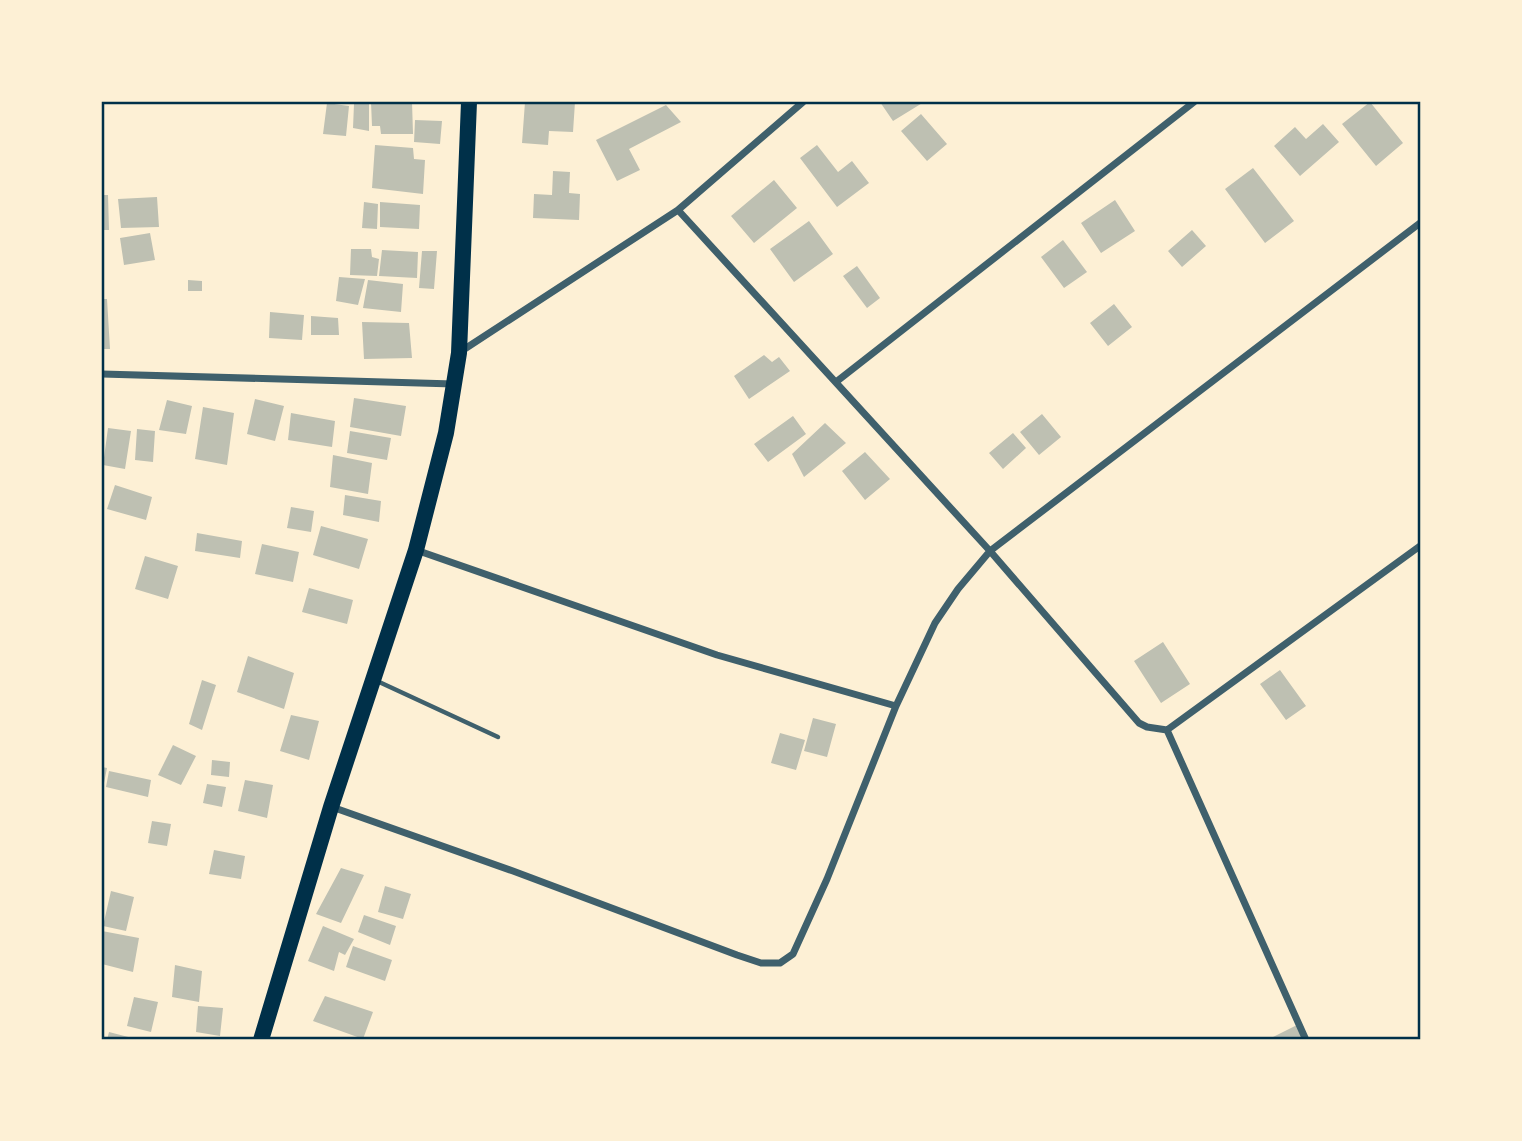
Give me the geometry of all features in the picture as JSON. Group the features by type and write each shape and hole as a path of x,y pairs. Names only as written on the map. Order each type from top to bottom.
{"main road":[{"path":"261,1040 331,807 416,550 446,433 459,353 469,102"}],"street":[{"path":"459,353 678,210 803,102"},
{"path":"836,382 1194,102"},
{"path":"678,210 990,551 1139,723 1147,727 1167,730 1420,546"},
{"path":"331,807 513,871 737,955 761,963 780,963 793,954 827,879 896,706 935,623 958,589 990,551 1420,223"},
{"path":"102,374 455,384"},
{"path":"416,550 717,655 896,706"},
{"path":"1167,730 1306,1040"}],"lane":[{"path":"373,679 498,737"}],"building":[{"path":"371,102 412,102 413,134 381,134 380,126 372,126"},
{"path":"525,102 575,102 573,132 549,131 548,145 522,143"},
{"path":"880,102 924,102 893,121"},
{"path":"1370,102 1403,143 1376,166 1342,124"},
{"path":"327,103 349,106 346,136 323,134"},
{"path":"369,103 369,131 353,128 354,104"},
{"path":"666,105 681,122 629,149 640,170 617,181 596,140"},
{"path":"921,114 947,144 927,161 901,131"},
{"path":"415,120 442,121 440,144 414,142"},
{"path":"1323,124 1339,142 1300,176 1274,146 1295,127 1306,139"},
{"path":"375,145 413,148 414,159 425,160 423,194 372,188"},
{"path":"817,145 838,172 852,161 869,183 837,207 800,158"},
{"path":"1253,168 1294,221 1265,243 1225,189"},
{"path":"553,171 570,172 569,193 580,194 579,220 533,218 534,194 552,195"},
{"path":"774,180 797,208 754,243 731,216"},
{"path":"102,195 108,195 109,230 102,230"},
{"path":"157,197 159,227 121,228 118,199"},
{"path":"1115,200 1135,231 1101,253 1081,223"},
{"path":"364,202 378,204 377,229 362,228"},
{"path":"380,202 420,205 419,229 380,227"},
{"path":"809,221 833,254 794,282 770,249"},
{"path":"1192,230 1206,246 1182,267 1168,251"},
{"path":"150,233 155,260 124,265 120,238"},
{"path":"1063,240 1087,272 1064,288 1041,257"},
{"path":"351,249 371,249 372,257 379,259 377,276 350,275"},
{"path":"382,250 418,252 417,278 379,276"},
{"path":"422,251 437,251 434,289 419,288"},
{"path":"857,266 880,298 867,308 843,276"},
{"path":"339,277 365,279 358,305 336,301"},
{"path":"188,280 202,281 202,291 188,291"},
{"path":"368,280 403,284 401,312 363,308"},
{"path":"102,299 107,299 110,349 102,349"},
{"path":"1114,304 1132,327 1108,346 1090,323"},
{"path":"270,312 304,315 302,340 269,338"},
{"path":"311,316 338,318 339,335 311,335"},
{"path":"362,322 409,323 412,358 364,359"},
{"path":"764,355 772,362 779,357 790,371 749,399 734,376"},
{"path":"354,398 406,406 401,436 350,427"},
{"path":"255,399 284,406 275,441 247,434"},
{"path":"167,400 192,406 186,434 159,430"},
{"path":"203,407 234,413 227,465 195,459"},
{"path":"291,413 335,421 332,447 288,440"},
{"path":"1042,414 1061,437 1039,455 1020,432"},
{"path":"793,416 806,434 768,462 754,444"},
{"path":"825,423 846,443 804,477 792,454"},
{"path":"108,428 131,431 125,469 103,465"},
{"path":"137,429 155,431 153,462 135,460"},
{"path":"350,431 391,438 387,460 347,453"},
{"path":"1013,433 1026,448 1003,469 989,453"},
{"path":"865,452 890,479 865,500 842,471"},
{"path":"333,455 372,463 368,494 330,487"},
{"path":"115,485 152,497 146,520 107,509"},
{"path":"345,495 381,501 379,522 343,515"},
{"path":"291,507 314,511 311,532 287,528"},
{"path":"321,526 368,539 359,569 313,555"},
{"path":"197,533 242,541 240,558 195,551"},
{"path":"262,544 299,552 293,582 255,574"},
{"path":"145,556 178,566 168,599 135,589"},
{"path":"309,588 353,600 347,624 302,612"},
{"path":"1163,642 1190,684 1161,703 1134,661"},
{"path":"248,656 294,673 284,709 237,692"},
{"path":"1280,670 1306,706 1286,720 1260,684"},
{"path":"202,680 216,685 202,730 189,724"},
{"path":"291,715 319,721 309,760 280,751"},
{"path":"813,718 836,724 827,757 804,751"},
{"path":"780,733 805,740 796,770 771,763"},
{"path":"173,745 196,756 181,785 158,775"},
{"path":"212,760 230,762 229,777 211,775"},
{"path":"102,767 107,768 103,788 102,788"},
{"path":"109,771 151,780 148,797 106,787"},
{"path":"245,780 273,785 267,818 238,811"},
{"path":"207,784 226,787 222,807 203,803"},
{"path":"152,821 171,824 167,846 148,843"},
{"path":"214,850 245,856 241,879 209,874"},
{"path":"341,868 364,875 341,923 316,914"},
{"path":"385,886 411,894 403,919 378,912"},
{"path":"111,891 134,897 126,931 103,926"},
{"path":"364,915 396,926 390,945 358,932"},
{"path":"323,926 354,939 345,955 339,952 334,971 308,961"},
{"path":"102,931 139,938 133,972 102,964"},
{"path":"353,946 392,960 385,981 346,967"},
{"path":"175,965 202,971 199,1002 172,997"},
{"path":"325,996 373,1012 363,1039 313,1021"},
{"path":"134,997 158,1002 151,1032 127,1026"},
{"path":"198,1006 223,1008 220,1036 196,1032"},
{"path":"1297,1025 1304,1040 1272,1040 1271,1038"},
{"path":"109,1032 136,1039 136,1040 107,1040"}]}
